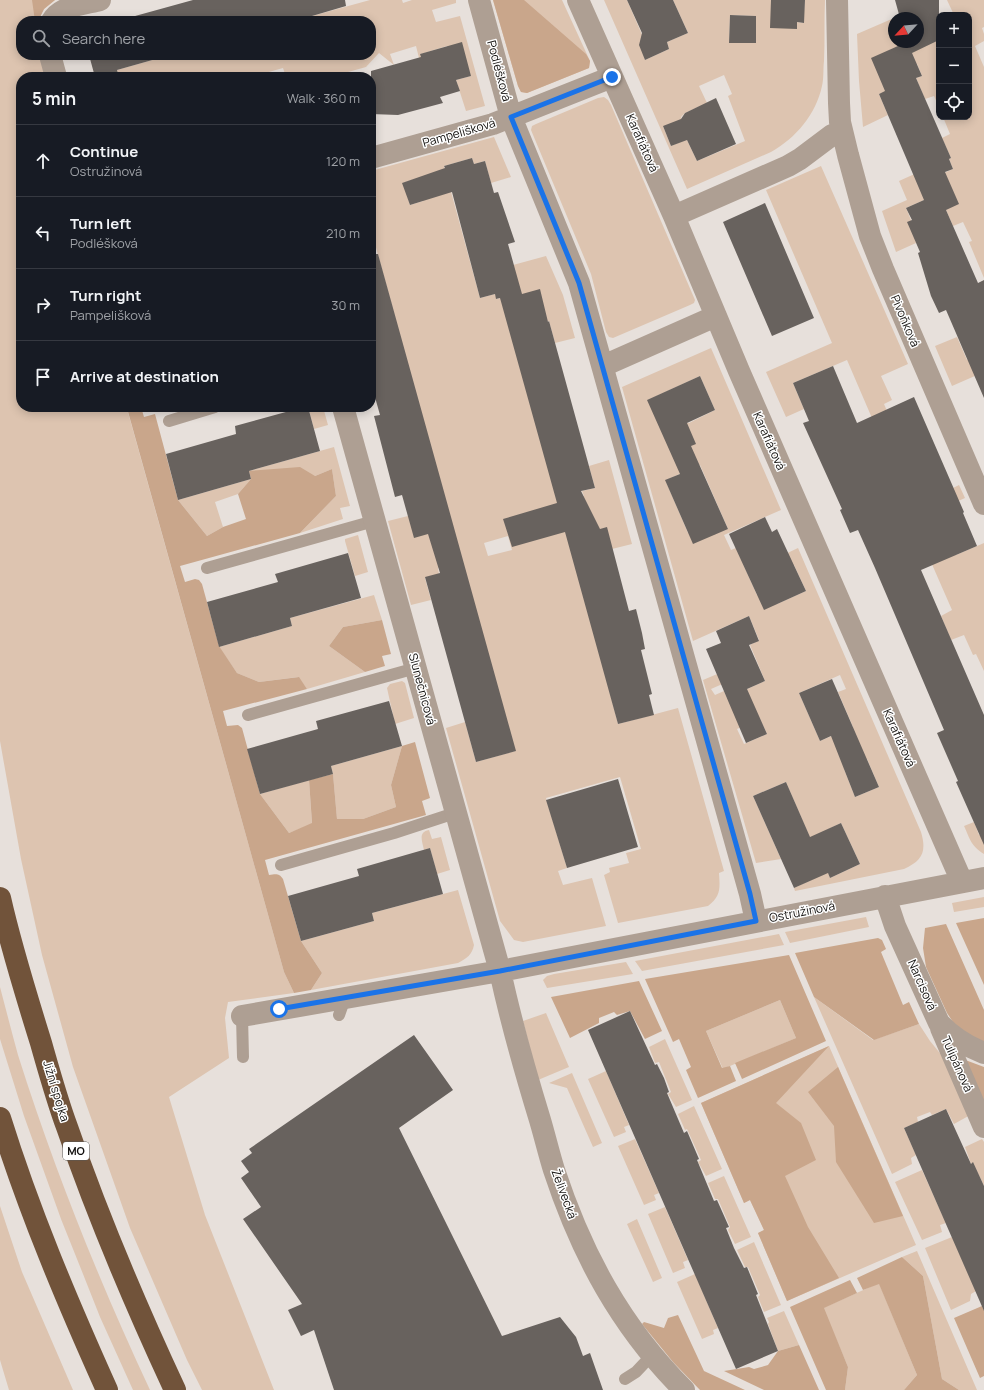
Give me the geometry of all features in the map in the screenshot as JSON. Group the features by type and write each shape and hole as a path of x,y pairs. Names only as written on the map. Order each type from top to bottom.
{"highway":[{"name":"Jižní spojka","path":"0,898 21,980 66,1126 93,1199 122,1270 175,1390"},
{"path":"0,1118 52,1261 80,1331 107,1390"}],"street":[{"path":"55,16 61,12 100,0"},
{"name":"Podléšková","path":"479,0 511,117 579,283 748,886 756,921"},
{"name":"Karafiátová","path":"578,0 674,216 739,371 962,882"},
{"name":"Pivoňková","path":"837,0 839,103 842,132 870,236 984,504"},
{"path":"51,60 55,72"},
{"name":"Pampelišková","path":"376,157 493,124 612,77"},
{"path":"674,216 788,166 832,135 842,132"},
{"path":"603,366 716,316"},
{"name":"Slunečnicová","path":"344,412 500,971"},
{"name":"Ostružinová","path":"242,1016 342,1006 500,971 984,878"},
{"name":"Narcisová","path":"885,896 895,926 939,1023 950,1035 984,1053"},
{"name":"Želivecká","path":"500,971 511,1022 554,1170 576,1227 610,1296 633,1332 684,1390"},
{"name":"Tulipánová","path":"939,1023 984,1127"}],"lane":[{"path":"169,421 199,412"},
{"path":"207,568 374,521"},
{"path":"248,715 416,668"},
{"path":"281,865 394,834 456,813"},
{"path":"242,1016 243,1057"},
{"path":"625,1379 636,1372 652,1355"}],"shaded area":[{"path":"0,0 55,0 44,9 40,16 16,16 16,60 42,60 46,72 16,72 16,412 128,412 284,972 294,993 228,1002 225,1018 229,1058 169,1097 205,1215 274,1390 202,1390 187,1360 130,1228 73,1067 42,955 21,859 0,741"},
{"path":"32,0 55,0 44,9 40,16 34,16"},
{"path":"370,0 402,0 403,3 412,0 456,0 456,3 432,10 436,22 460,16 485,106 466,111 456,80 471,76 448,50 447,46 421,54 421,58 419,58 416,46 390,54 394,65 379,53 376,56 376,16 312,16"},
{"path":"493,0 562,0 590,61 589,68 527,93 521,92"},
{"path":"493,0 524,0 586,54 590,61 589,68 527,93 521,92"},
{"path":"604,0 627,0 643,37 640,43 645,60 669,49 667,42 688,33 673,0 771,0 797,29 797,22 803,23 805,0 825,0 823,83 815,106 804,124 789,140 771,152 687,189","holes":["730,15 756,16 756,43 729,43","724,75 732,94 728,96 745,141 697,161 685,136 681,117 685,113 707,103 699,86","663,126 680,142 671,146"]},
{"path":"947,0 984,0 984,27 982,28 984,41 975,46 984,67 984,278 969,242 972,241 963,222 953,226 946,210 951,188 906,208 911,220 916,243 896,252 882,211 907,200 899,181 919,172 924,182 953,169 949,159 951,158 942,138 950,134 944,120 972,120 972,12 953,12"},
{"path":"888,21 888,48 924,48 924,40 936,37 936,100 934,96 925,99 916,78 922,76 917,64 892,89 879,94 888,115 863,127 857,34"},
{"path":"152,60 372,60 366,67 348,72 284,72 283,68 269,72 118,72 117,70"},
{"path":"604,97 611,105 695,300 694,303 690,305 613,338 609,337 606,332 591,274 531,130 532,126 536,124 598,98"},
{"path":"494,137 511,177 491,183 485,161 474,164 472,158 444,166 480,298 495,294 497,299 507,296 513,265 546,256 563,295 575,338 555,343 549,321 536,325 556,498 584,496 582,491 595,488 589,466 609,460 632,544 612,549 602,662 618,724 678,708 724,871 719,873 719,891 715,899 708,906 618,923 604,875 610,872 609,868 629,863 626,853 641,849 620,777 546,798 567,868 558,871 563,885 592,878 606,926 523,942 514,940 500,921 446,728 465,722 476,762 515,751 448,565 438,568 439,574 425,578 431,600 411,605 388,521 408,516 396,321 376,247 376,170","holes":["415,179 423,201 410,205 403,183","508,536 512,550 488,556 484,543"]},
{"path":"821,166 908,364 881,376 892,400 884,404 902,446 887,453 847,360 793,383 804,409 786,417 766,372 832,343 766,190"},
{"path":"957,337 967,360 969,359 984,372 952,386 935,346"},
{"path":"711,348 781,510 724,535 731,550 736,548 757,595 777,604 806,591 794,565 785,569 779,557 798,548 921,832 923,839 923,850 922,855 915,863 904,869 795,891 794,888 828,872 830,878 860,864 841,823 810,838 786,782 753,796 781,859 756,863 703,680 722,672 727,682 711,689 715,695 724,691 727,698 765,681 750,645 759,640 749,616 693,641 622,387","holes":["700,376 715,410 687,423 648,400","700,465 728,529 688,533 666,480","840,675 846,689 838,692 853,727 820,741 799,693","760,719 767,734 744,744 737,729","867,759 879,787 855,797 844,769"]},
{"path":"128,412 142,412 144,417 155,414 178,500 207,536 223,527 246,519 238,494 251,479 249,471 300,467 315,476 332,469 336,496 300,533 180,566 185,582 195,579 199,580 202,584 219,646 237,673 259,682 299,677 307,689 223,711 227,726 238,725 242,728 260,794 289,833 312,823 309,780 333,774 337,819 363,819 396,807 391,785 402,746 415,742 430,798 422,801 426,815 265,860 269,875 277,874 283,879 301,941 322,973 311,990 294,993 284,972"},
{"path":"309,412 324,412 328,425 314,429"},
{"path":"334,447 350,506 340,508 343,519 300,533 336,496 332,469 315,476 249,471"},
{"path":"251,479 238,494 215,502 223,527 207,536 178,500"},
{"path":"959,485 965,498 934,512 956,555 984,543 984,671 976,654 973,655 964,635 951,640 941,616 952,610 913,521 953,488"},
{"path":"358,535 368,572 355,576 345,539"},
{"path":"374,595 382,620 343,627 329,646 365,672 307,689 298,677 259,682 237,673 219,647 292,626 290,618"},
{"path":"382,620 391,654 382,656 385,666 365,672 329,646 343,627"},
{"path":"402,681 405,683 414,718 395,724 387,688 390,684"},
{"path":"402,746 391,785 396,807 363,819 337,819 331,766"},
{"path":"309,780 312,824 289,833 260,794"},
{"path":"974,822 979,835 984,834 984,854 974,845 964,826"},
{"path":"429,830 432,839 441,837 450,870 437,874 430,848 424,850 422,835"},
{"path":"458,890 474,945 469,956 458,963 311,990 322,973 301,941 374,921 372,913"},
{"path":"984,897 984,907 954,912 952,903"},
{"path":"866,917 869,927 790,943 785,932"},
{"path":"984,918 984,985 956,923"},
{"path":"946,924 984,1010 984,1044 957,1028 947,1013 926,967 923,948 925,928"},
{"path":"779,934 784,945 642,971 635,961"},
{"path":"878,938 882,940 886,949 881,952 903,1005 909,1002 919,1024 874,1040 814,997 795,953"},
{"path":"789,955 826,1041 742,1079 735,1063 796,1038 780,1000 706,1031 722,1068 730,1066 736,1081 698,1098 686,1070 691,1067 679,1039 673,1042 645,979"},
{"path":"626,962 633,974 547,988 543,980 547,976 554,974"},
{"path":"639,981 662,1031 645,1039 630,1011 617,1015 614,1012 599,1018 599,1023 570,1038 551,997"},
{"path":"0,987 18,1055 62,1182 95,1266 150,1390 133,1390 100,1317 61,1219 24,1116 0,1039"},
{"path":"814,997 873,1040 919,1024 930,1041 952,1068 972,1114 954,1124 946,1109 932,1115 930,1112 917,1117 918,1122 904,1128 916,1155 911,1158 912,1164 892,1174"},
{"path":"780,1000 796,1038 723,1069 706,1031"},
{"path":"546,1013 569,1067 538,1080 523,1021"},
{"path":"665,1039 692,1100 676,1107 668,1094 671,1092 659,1062 655,1063 649,1047"},
{"path":"829,1046 916,1245 787,1301 758,1233 764,1230 750,1200 744,1203 701,1103"},
{"path":"829,1046 776,1103 801,1123 816,1160 785,1176 808,1227 839,1278 787,1301 758,1233 764,1230 750,1200 744,1203 701,1103"},
{"path":"960,1058 984,1067 984,1111"},
{"path":"838,1067 903,1216 874,1223 836,1162 834,1126 808,1092"},
{"path":"606,1071 629,1125 624,1127 626,1132 614,1137 588,1079"},
{"path":"572,1073 602,1143 593,1147 567,1088 549,1083"},
{"path":"694,1106 722,1169 706,1176 698,1162 701,1160 687,1129 685,1130 678,1114"},
{"path":"635,1139 659,1193 654,1195 656,1200 644,1205 618,1146"},
{"path":"982,1139 984,1142 984,1186 973,1163 971,1164 965,1147"},
{"path":"922,1170 946,1223 940,1225 942,1232 922,1240 895,1182"},
{"path":"724,1176 751,1237 735,1244 728,1230 730,1227 718,1199 715,1199 708,1183"},
{"path":"0,1206 22,1272 73,1390 9,1390 0,1360"},
{"path":"665,1207 688,1260 683,1262 685,1268 673,1273 648,1214"},
{"path":"637,1219 662,1278 653,1282 627,1224"},
{"path":"952,1237 976,1291 971,1294 970,1301 951,1310 925,1248"},
{"path":"754,1242 781,1305 764,1312 758,1297 760,1295 748,1267 745,1267 737,1250"},
{"path":"917,1251 977,1390 959,1390 942,1379 923,1276 902,1257"},
{"path":"902,1257 923,1276 942,1379 959,1390 904,1390 917,1375 879,1284 863,1290 857,1278"},
{"path":"695,1274 718,1328 713,1330 714,1334 702,1339 677,1282"},
{"path":"850,1280 857,1293 824,1308 848,1367 845,1390 826,1390 790,1307"},
{"path":"879,1283 917,1375 904,1390 845,1390 848,1367 823,1308"},
{"path":"982,1306 984,1310 984,1376 980,1378 954,1318"},
{"path":"784,1311 799,1345 778,1351 767,1318"},
{"path":"678,1315 704,1371 745,1390 700,1390 673,1362 642,1324 644,1322 664,1328 668,1318"},
{"path":"799,1345 819,1390 764,1390 724,1371 749,1367 754,1369 768,1365 778,1351"}],"building":[{"path":"193,0 345,0 346,6 312,16 135,16"},
{"path":"627,0 673,0 688,33 667,42 669,49 645,60 639,45 642,33"},
{"path":"771,0 805,0 804,23 797,22 797,29 770,28"},
{"path":"895,0 939,0 939,12 936,12 936,41 924,47 924,12 898,12"},
{"path":"730,15 756,16 756,43 729,43"},
{"path":"462,42 471,76 456,80 460,91 440,97 443,103 398,115 376,114 376,72 371,71 421,57 420,54"},
{"path":"894,48 922,48 912,53 922,76 916,78 951,158 949,159 953,169 945,172 959,204 946,210 978,283 984,280 984,398 946,310 939,313 931,296 918,253 920,252 907,222 912,220 906,208 924,200 879,94 885,91 871,58"},
{"path":"90,60 152,60 117,70 118,72 94,72"},
{"path":"716,98 736,144 697,161 687,140 671,146 663,126 681,119 685,113"},
{"path":"472,158 474,164 485,161 494,193 498,192 515,242 508,244 522,294 540,289 595,488 581,491 600,529 607,527 629,611 636,609 645,649 641,650 652,694 649,695 654,715 618,724 565,532 512,547 503,519 557,503 500,298 496,299 495,294 480,298 452,192 410,205 402,183 445,168 444,166"},
{"path":"765,203 814,318 772,336 723,222"},
{"path":"376,254 378,254 516,751 476,762 425,577 440,573 428,534 414,538 402,495 395,497 374,416 380,415 376,401"},
{"path":"833,366 857,423 914,397 964,512 963,513 977,546 921,570 984,715 984,845 956,782 958,781 937,733 944,730 875,568 858,530 850,533 840,510 842,509 803,423 809,421 793,383"},
{"path":"700,376 715,410 687,423 696,444 691,446 728,529 693,544 665,480 680,474 647,400"},
{"path":"286,412 309,412 320,451 249,471 251,479 178,500 166,454 236,434 235,426"},
{"path":"765,517 772,532 777,529 806,591 764,610 729,534"},
{"path":"348,553 361,598 290,618 292,626 219,647 207,602 278,582 275,574"},
{"path":"749,616 759,641 749,645 765,681 747,689 767,734 746,743 706,649 721,643 716,631"},
{"path":"832,679 879,787 855,797 831,736 820,741 799,693"},
{"path":"389,701 402,746 331,766 333,774 260,794 247,749 318,729 316,721"},
{"path":"618,779 638,847 567,868 546,800"},
{"path":"786,782 810,837 841,823 860,864 830,878 828,873 794,888 753,796"},
{"path":"430,848 443,894 372,913 374,921 301,941 288,896 359,876 357,869"},
{"path":"630,1011 655,1065 657,1064 664,1078 669,1092 667,1093 684,1133 687,1131 714,1201 717,1200 729,1227 726,1228 734,1248 744,1268 747,1267 758,1294 756,1295 778,1351 736,1369 588,1030"},
{"path":"414,1035 453,1090 399,1128 502,1336 560,1317 576,1337 583,1356 590,1353 603,1390 334,1390 314,1330 301,1336 288,1310 302,1304 243,1219 261,1207 241,1178 249,1172 241,1161 252,1153 249,1149"},
{"path":"946,1109 971,1164 973,1162 984,1186 984,1311 904,1128"}],"route":[{"path":"279,1009 500,971 756,921 750,894 579,283 511,117 612,77"}]}
